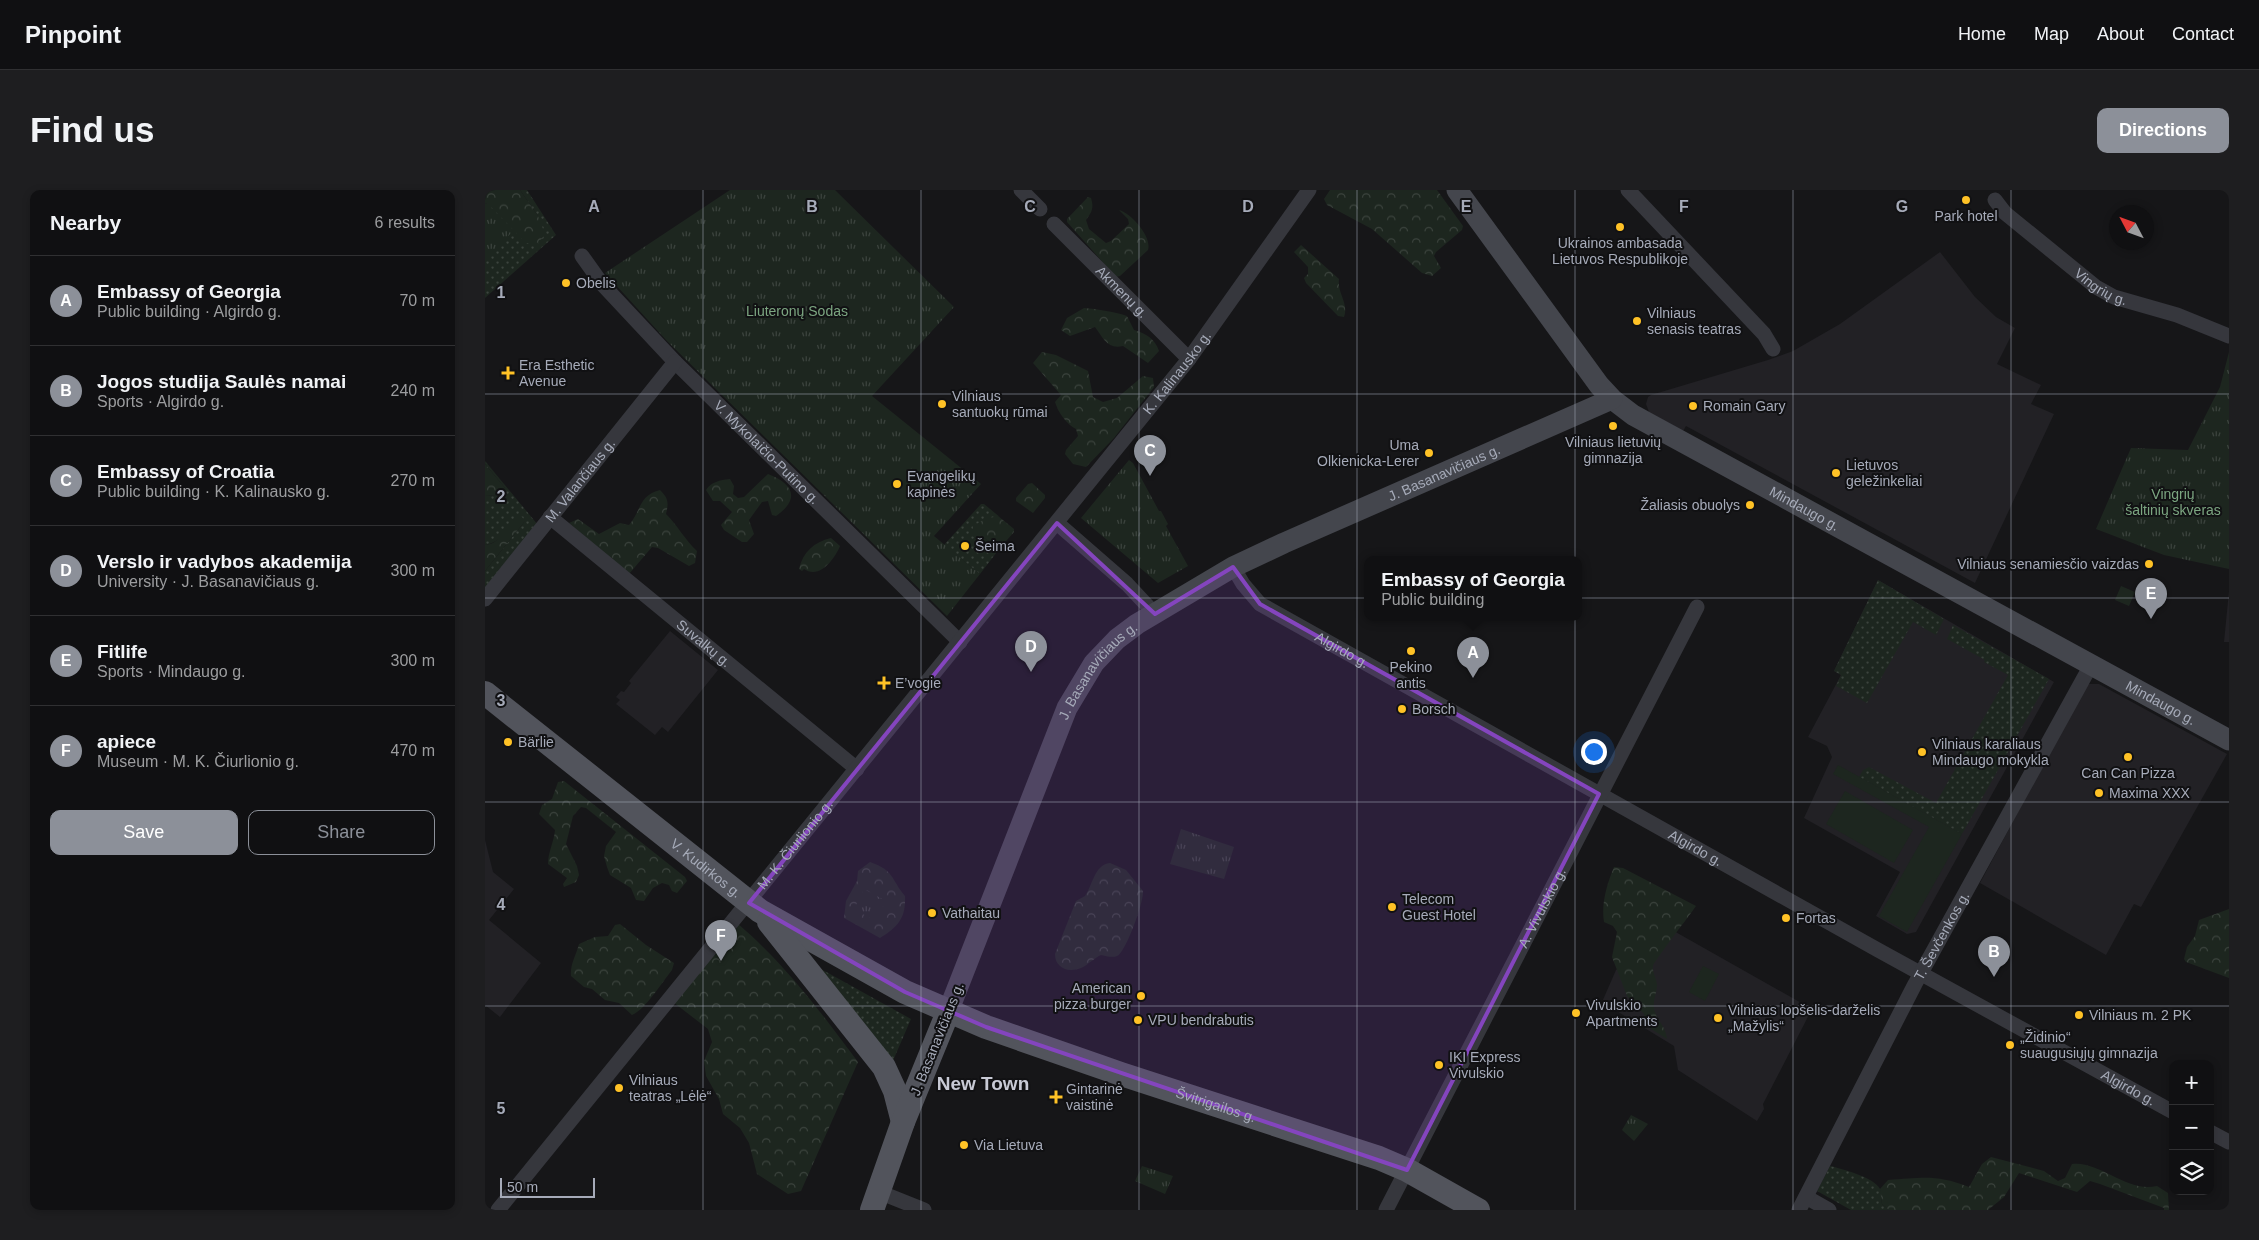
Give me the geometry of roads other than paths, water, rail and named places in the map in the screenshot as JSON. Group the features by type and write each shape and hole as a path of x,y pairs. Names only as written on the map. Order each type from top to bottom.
{"main road":[{"name":"Mindaugo g.","path":"1457,190 1612,400 1633,415 2229,740"},
{"name":"J. Basanavičiaus g.","path":"876,1201 903,1122 948,1012 1058,729 1075,690 1107,648 1155,614 1233,567 1612,400"},
{"name":"V. Kudirkos g.","path":"485,693 754,907 885,982 948,1012"},
{"path":"754,907 884,1067 895,1091 903,1122"},
{"name":"Švitrigailos g.","path":"948,1012 986,1028 1099,1067 1379,1158 1407,1170 1477,1210"}],"street":[{"path":"1021,190 1040,209"},
{"name":"K. Kalinausko g.","path":"960,642 1189,360 1309,190"},
{"path":"1628,190 1764,334 1773,349"},
{"name":"Vingrių g.","path":"1995,200 2005,213 2096,287 2114,297 2177,315 2229,336"},
{"name":"Akmenų g.","path":"1054,224 1189,360"},
{"name":"V. Mykolaičio-Putino g.","path":"582,256 601,284 675,362 960,642"},
{"name":"M. Valančiaus g.","path":"485,599 675,362"},
{"name":"Suvalkų g.","path":"550,517 857,769"},
{"path":"1057,523 1127,584 1155,614"},
{"name":"Algirdo g.","path":"1233,567 1243,584 1260,604 2169,1110"},
{"name":"A. Vivulskio g.","path":"1386,1210 1697,607"},
{"name":"M. K. Čiurlionio g.","path":"498,1210 754,907 857,769 960,642"},
{"name":"T. Ševčenkos g.","path":"1802,1204 1921,973 2091,665"},
{"path":"2214,1134 2229,1142"},
{"path":"876,1201 924,1210"},
{"path":"1802,1204 1829,1210"}],"place":[{"name":"Park hotel","path":"1966,200"},
{"name":"Ukrainos ambasada Lietuvos Respublikoje","path":"1620,227"},
{"name":"Obelis","path":"566,283"},
{"name":"Vilniaus senasis teatras","path":"1637,321"},
{"name":"Era Esthetic Avenue","path":"508,373"},
{"name":"Vilniaus santuokų rūmai","path":"942,404"},
{"name":"Romain Gary","path":"1693,406"},
{"name":"Vilniaus lietuvių gimnazija","path":"1613,426"},
{"name":"Uma Olkienicka-Lerer","path":"1429,453"},
{"name":"Lietuvos geležinkeliai","path":"1836,473"},
{"name":"Embassy of Croatia","path":"1150,476"},
{"name":"Evangelikų kapinės","path":"897,484"},
{"name":"Žaliasis obuolys","path":"1750,505"},
{"name":"Šeima","path":"965,546"},
{"name":"Vilniaus senamiesčio vaizdas","path":"2149,564"},
{"name":"Fitlife","path":"2151,619"},
{"name":"Pekino antis","path":"1411,651"},
{"name":"Verslo ir vadybos akademija","path":"1031,672"},
{"name":"Embassy of Georgia","path":"1473,678"},
{"name":"E’vogie","path":"884,683"},
{"name":"Borsch","path":"1402,709"},
{"name":"Bӓrlie","path":"508,742"},
{"name":"Vilniaus karaliaus Mindaugo mokykla","path":"1922,752"},
{"name":"Can Can Pizza","path":"2128,757"},
{"name":"Maxima XXX","path":"2099,793"},
{"name":"Telecom Guest Hotel","path":"1392,907"},
{"name":"Vathaitau","path":"932,913"},
{"name":"Fortas","path":"1786,918"},
{"name":"apiece","path":"721,961"},
{"name":"Jogos studija Saulės namai","path":"1994,977"},
{"name":"American pizza burger","path":"1141,996"},
{"name":"Vivulskio Apartments","path":"1576,1013"},
{"name":"Vilniaus m. 2 PK","path":"2079,1015"},
{"name":"Vilniaus lopšelis-darželis „Mažylis“","path":"1718,1018"},
{"name":"VPU bendrabutis","path":"1138,1020"},
{"name":"„Židinio“ suaugusiųjų gimnazija","path":"2010,1045"},
{"name":"IKI Express Vivulskio","path":"1439,1065"},
{"name":"Vilniaus teatras „Lėlė“","path":"619,1088"},
{"name":"Gintarinė vaistinė","path":"1056,1097"},
{"name":"Via Lietuva","path":"964,1145"}],"district":[{"name":"New Town","path":"983,1083"}],"park label":[{"name":"Liuteronų Sodas","path":"797,311"},
{"name":"Vingrių šaltinių skveras","path":"2173,502"}]}
